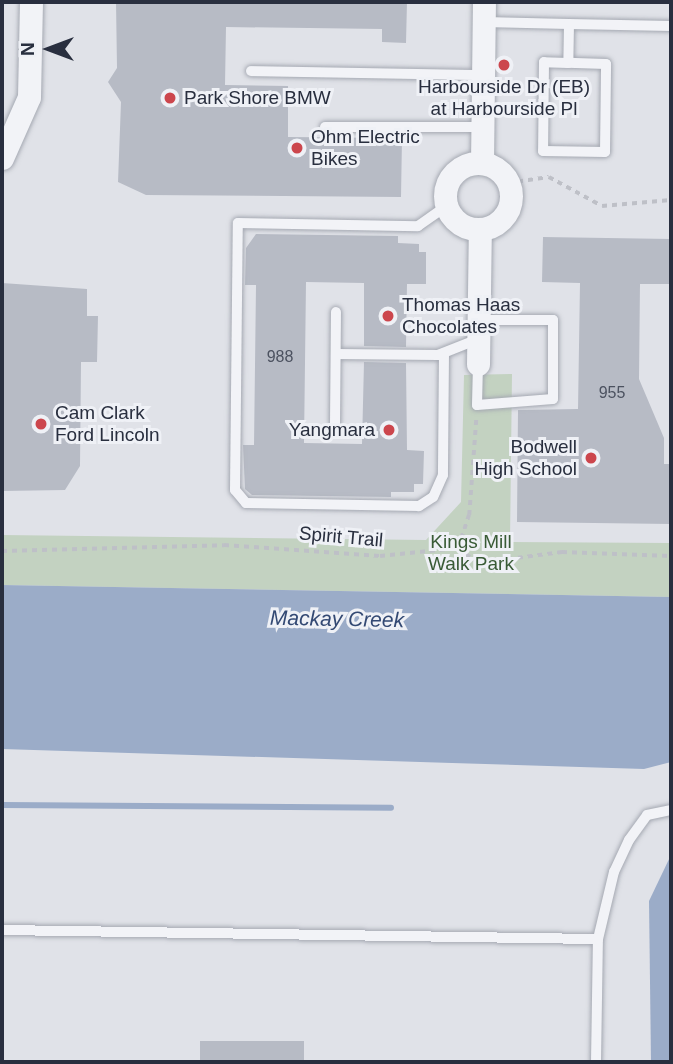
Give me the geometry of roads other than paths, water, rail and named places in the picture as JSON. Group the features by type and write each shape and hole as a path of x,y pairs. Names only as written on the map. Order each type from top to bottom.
{"street":[{"path":"2,158 29,96 31,2"},
{"path":"482,163 484,12"},
{"path":"482,163 508,183 504,216 480,229 460,223 447,206 455,173 482,163"},
{"path":"478,364 480,229"}],"lane":[{"path":"484,12 569,24 671,26"},
{"path":"568,63 569,24"},
{"path":"544,62 568,63 606,65 605,152 543,151 544,62"},
{"path":"251,71 483,75"},
{"path":"325,127 482,127"},
{"path":"444,353 443,475 433,497 419,506 246,503 235,490 239,223 418,226 447,206"},
{"path":"335,425 336,312"},
{"path":"336,354 444,353 478,330 553,320 553,399 477,405 478,364"},
{"path":"596,1062 598,939 614,873 629,840 647,815 671,810"},
{"path":"2,930 598,939"}],"water":[{"name":"Mackay Creek","path":"2,585 671,597 671,762 644,769 2,749"},
{"path":"671,855 671,1062 651,1062 649,901"}],"waterway":[{"path":"2,805 391,808"}],"place":[{"name":"Harbourside Dr (EB) at Harbourside Pl","path":"504,65"},
{"name":"Park Shore BMW","path":"170,98"},
{"name":"Ohm Electric Bikes","path":"297,148"},
{"name":"Thomas Haas Chocolates","path":"388,316"},
{"name":"Cam Clark Ford Lincoln","path":"41,424"},
{"name":"Yangmara","path":"389,430"},
{"name":"Bodwell High School","path":"591,458"}],"park label":[{"name":"Kings Mill Walk Park","path":"471,553"}]}
